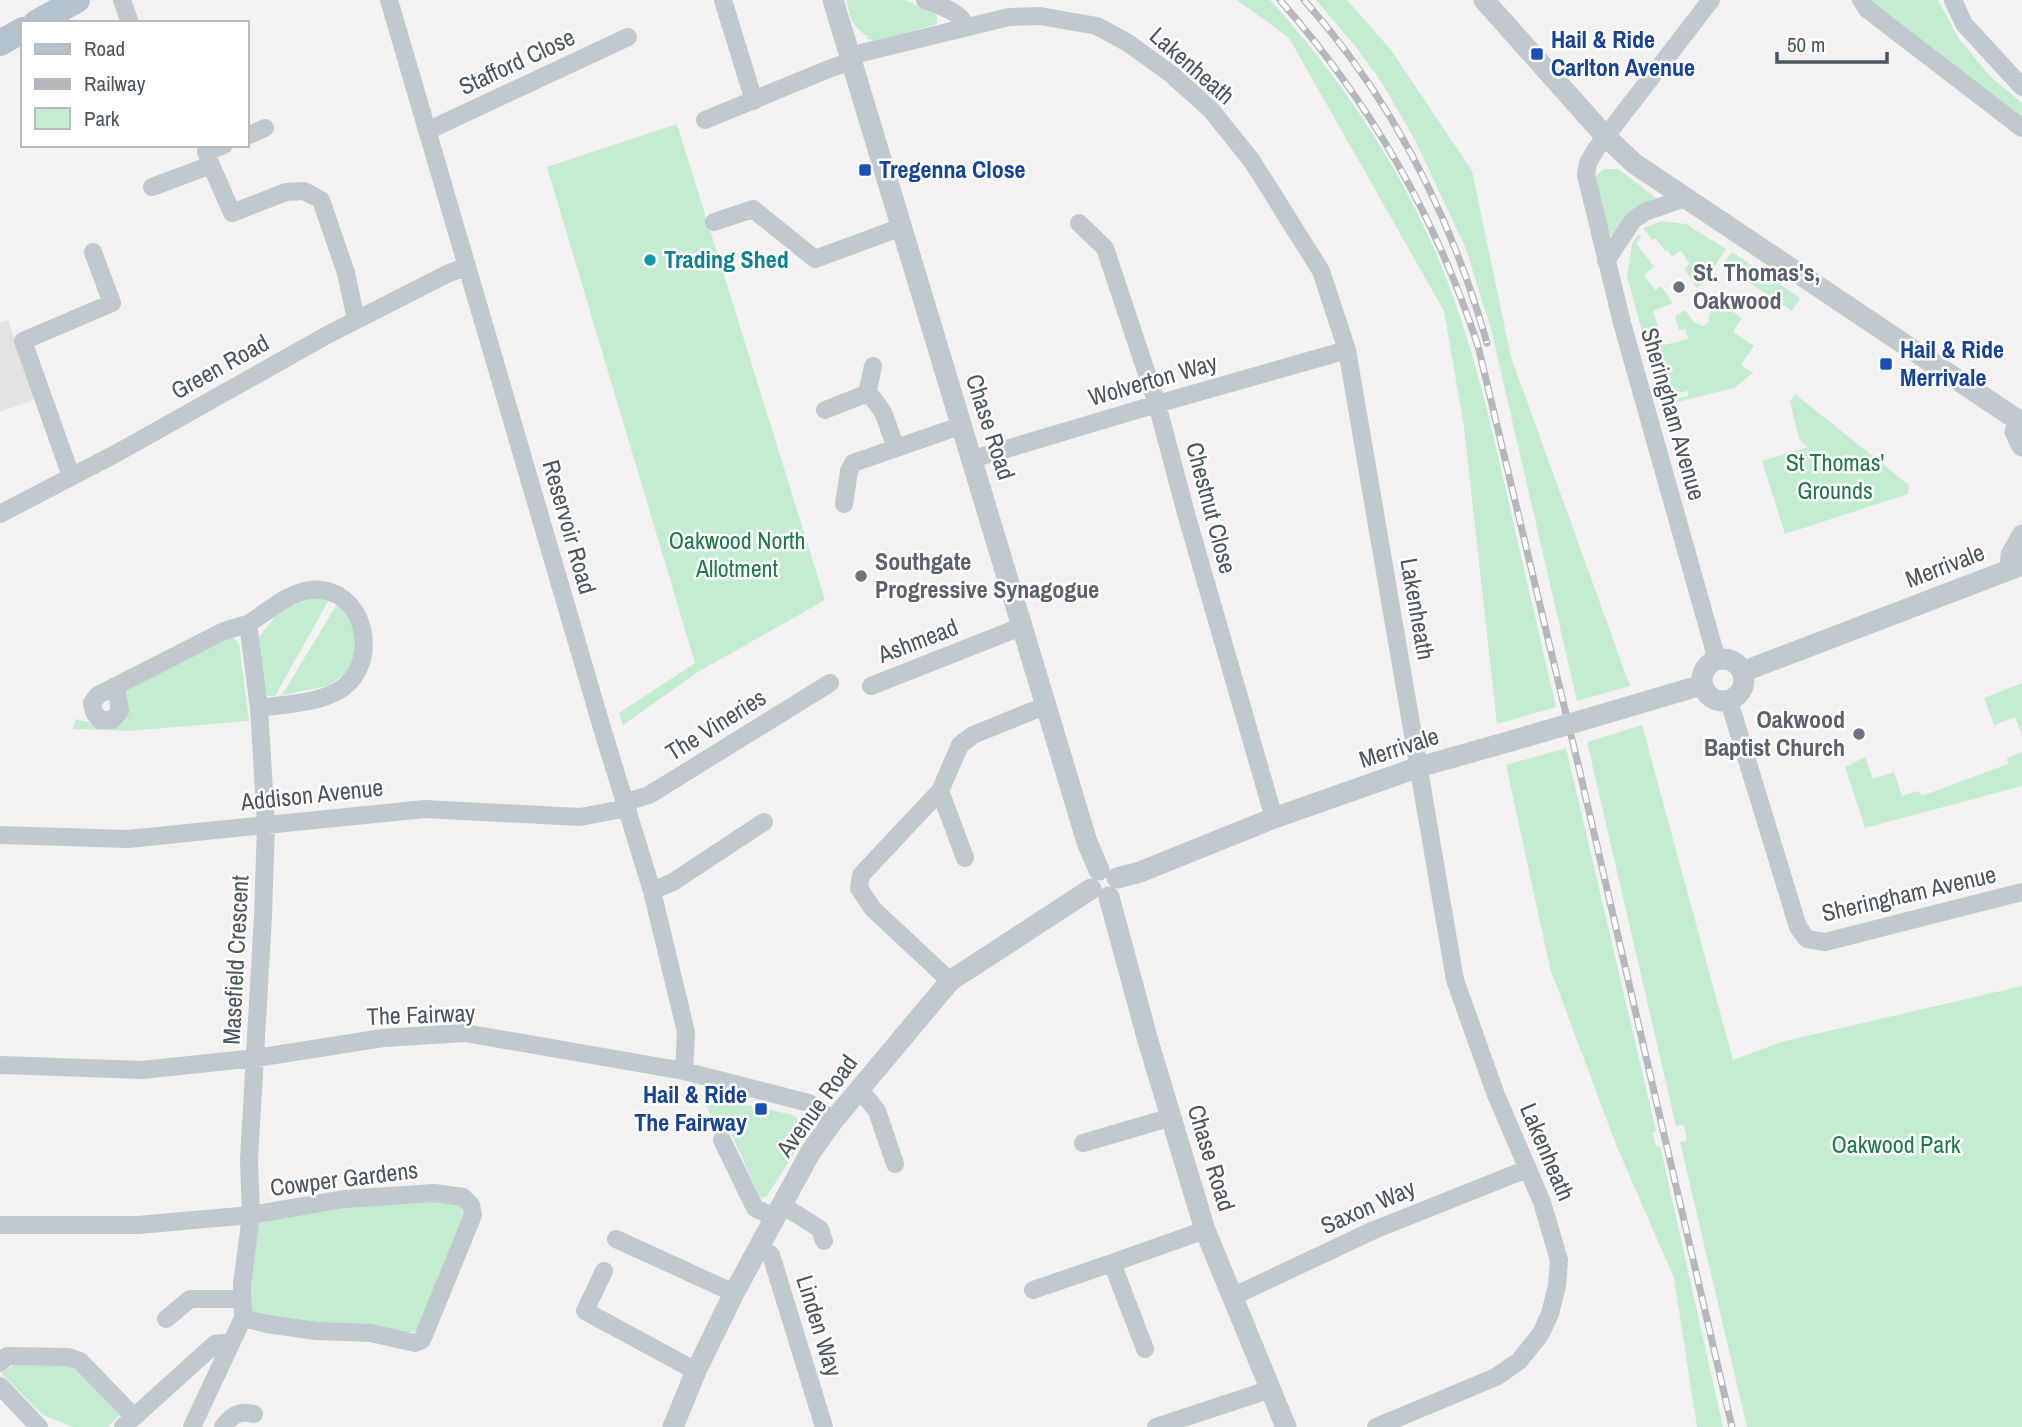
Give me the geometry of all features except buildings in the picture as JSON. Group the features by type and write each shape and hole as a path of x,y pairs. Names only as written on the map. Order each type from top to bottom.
{"main road":[{"path":"40,21 77,0"},
{"path":"0,43 21,31"}],"street":[{"path":"122,0 129,21"},
{"name":"Reservoir Road","path":"389,0 652,891 686,1032 684,1071"},
{"path":"723,0 754,101"},
{"name":"Chase Road","path":"833,0 960,426 973,459 1021,627 1087,842 1104,884 1205,1230 1286,1427"},
{"path":"925,0 953,11 962,17 967,26"},
{"path":"1484,0 1606,137 1634,164 2021,423 2015,432 2022,446"},
{"name":"Sheringham Avenue","path":"1711,0 1587,163 1586,175 1606,261 1717,660"},
{"path":"1861,0 1867,9 2022,128"},
{"path":"1953,0 1964,24 2022,87"},
{"name":"Lakenheath","path":"705,120 850,59 967,26 1009,17 1040,16 1097,26 1128,43 1171,74 1211,110 1252,161 1321,271 1347,350 1455,980 1496,1095 1542,1202 1559,1260 1557,1286 1550,1314 1540,1335 1519,1361 1496,1377 1376,1427"},
{"name":"Stafford Close","path":"427,131 628,37"},
{"path":"248,136 265,128"},
{"path":"219,147 206,152 232,213 286,192 304,191 321,200 346,273 356,320"},
{"path":"152,187 211,165"},
{"path":"1606,261 1633,220 1645,212 1685,198"},
{"path":"714,222 753,209 816,259 902,227"},
{"name":"Chestnut Close","path":"1079,223 1105,248 1157,404 1273,818"},
{"path":"71,477 23,341 113,303 93,252"},
{"name":"Green Road","path":"0,514 117,453 356,320 466,267"},
{"name":"Wolverton Way","path":"973,459 1347,350"},
{"path":"867,394 873,366"},
{"path":"867,394 883,411 896,448"},
{"path":"825,410 867,394"},
{"path":"844,504 850,466 960,426"},
{"name":"Merrivale","path":"1742,673 2016,567 2011,555 2022,535"},
{"path":"116,687 224,631 248,624 289,596 308,590 327,590 351,605 364,630 362,656 358,669 349,681 338,691 318,699 259,708"},
{"name":"Masefield Crescent","path":"248,624 259,708 266,825 249,1160 251,1215"},
{"name":"Ashmead","path":"871,686 1021,627"},
{"path":"1717,660 1732,662 1744,679 1741,691 1729,701 1713,699 1702,685 1704,671 1717,660"},
{"name":"The Vineries","path":"626,805 649,795 830,683"},
{"name":"Merrivale","path":"1104,884 1273,818 1419,767 1702,685"},
{"name":"Sheringham Avenue","path":"1729,701 1798,928 1807,939 1825,943 2022,892"},
{"path":"950,981 873,909 859,888 861,875 940,791 960,745 973,736 1047,705"},
{"path":"940,791 965,858"},
{"name":"Addison Avenue","path":"0,835 128,839 425,809 580,817 626,805"},
{"path":"652,891 673,882 764,822"},
{"name":"Avenue Road","path":"674,1427 696,1371 734,1293 810,1153 833,1121 950,981 1104,884"},
{"name":"The Fairway","path":"0,1065 142,1070 256,1058 383,1038 465,1033 684,1071 809,1103 833,1121"},
{"path":"860,1090 877,1111 895,1164"},
{"path":"1083,1143 1172,1117"},
{"path":"722,1140 755,1208 778,1211 820,1229 824,1241"},
{"name":"Saxon Way","path":"1232,1297 1374,1230 1527,1169"},
{"name":"Cowper Gardens","path":"0,1225 138,1225 251,1215 344,1199 434,1193 464,1197 471,1205 473,1215 422,1340 415,1343 371,1333 316,1331 243,1318 242,1299 251,1215"},
{"path":"1033,1290 1205,1230"},
{"path":"616,1239 734,1293"},
{"name":"Linden Way","path":"759,1246 771,1255 824,1427"},
{"path":"1112,1263 1145,1349"},
{"path":"604,1271 585,1311 696,1371"},
{"path":"166,1319 190,1299 242,1299"},
{"path":"192,1427 243,1318"},
{"path":"0,1363 7,1356 68,1357 80,1361 128,1422 215,1344 232,1342"},
{"path":"0,1385 39,1427"},
{"path":"1156,1427 1271,1389"},
{"path":"223,1427 229,1417 245,1411 254,1414"}],"shaded area":[{"path":"8,320 35,399 0,412 0,323"}],"green space":[{"path":"846,0 905,0 937,15 937,24 875,41 867,39 868,36 858,30 852,21"},
{"path":"1237,0 1270,0 1298,32 1373,134 1433,247 1467,338 1482,390 1556,707 1497,724 1464,427 1444,311 1289,38"},
{"path":"1316,0 1347,0 1391,50 1472,171 1511,357 1630,686 1577,701 1491,329 1466,249 1415,140 1382,83"},
{"path":"1870,0 1938,0 1959,39 1990,76 2022,103 2022,120 1871,4"},
{"name":"Oakwood North Allotment","path":"677,124 825,600 698,672 623,725 619,713 695,663 547,167"},
{"path":"1604,169 1618,169 1656,198 1627,215 1615,233 1609,235 1594,177"},
{"path":"1662,221 1686,224 1726,249 1704,283 1697,288 1684,268 1690,264 1681,251 1672,256 1655,238 1652,240 1643,228"},
{"path":"1638,234 1641,238 1636,243 1654,267 1644,275 1655,290 1661,286 1673,303 1653,311 1664,345 1688,339 1685,329 1679,331 1675,316 1685,310 1694,322 1703,326 1708,323 1709,314 1722,304 1742,318 1733,332 1754,346 1741,365 1753,373 1734,388 1673,403 1678,398 1688,396 1688,391 1660,396 1627,277 1632,244"},
{"path":"1732,252 1800,298 1792,311 1722,265"},
{"name":"St Thomas' Grounds","path":"1795,394 1909,485 1908,494 1785,534 1762,461 1808,447 1799,439 1790,401"},
{"path":"331,596 275,696 266,696 258,638 284,607 304,600"},
{"path":"339,601 354,618 357,655 345,674 328,686 282,695"},
{"path":"221,635 233,637 239,644 249,721 128,731 73,729 76,719 108,727 124,691"},
{"path":"2022,683 2022,735 2015,717 1994,725 1984,698"},
{"name":"Oakwood Park","path":"1642,725 1733,1060 1781,1042 2022,986 2022,1427 1747,1427 1680,1142 1687,1140 1684,1125 1676,1126 1587,742"},
{"path":"1566,748 1656,1131 1652,1132 1656,1147 1660,1146 1723,1427 1697,1427 1674,1278 1617,1147 1550,968 1506,765"},
{"path":"2022,752 2022,786 1865,828 1845,767 1865,757 1873,779 1894,772 1902,796 1918,791 1922,796 2008,764 2007,758"},
{"path":"707,1097 793,1115 803,1123 804,1137 767,1196 762,1198 759,1195 730,1131 714,1127 705,1100"},
{"path":"451,1201 461,1206 464,1220 424,1323 414,1332 398,1333 264,1318 252,1314 248,1307 253,1232 261,1218 337,1205"},
{"path":"17,1363 71,1364 120,1415 107,1427 73,1427 43,1415 1,1373"}],"railway":[{"path":"1280,0 1343,80 1397,163 1442,251 1478,346 1732,1427"},
{"path":"1304,0 1365,78 1415,161 1456,250 1487,343"}],"place":[{"name":"Hail & Ride Carlton Avenue","path":"1537,54"},
{"name":"Tregenna Close","path":"865,170"},
{"name":"Trading Shed","path":"650,260"},
{"name":"St. Thomas's, Oakwood","path":"1679,287"},
{"name":"Hail & Ride Merrivale","path":"1886,364"},
{"name":"Southgate Progressive Synagogue","path":"861,576"},
{"name":"Oakwood Baptist Church","path":"1859,734"},
{"name":"Hail & Ride The Fairway","path":"761,1109"}]}
